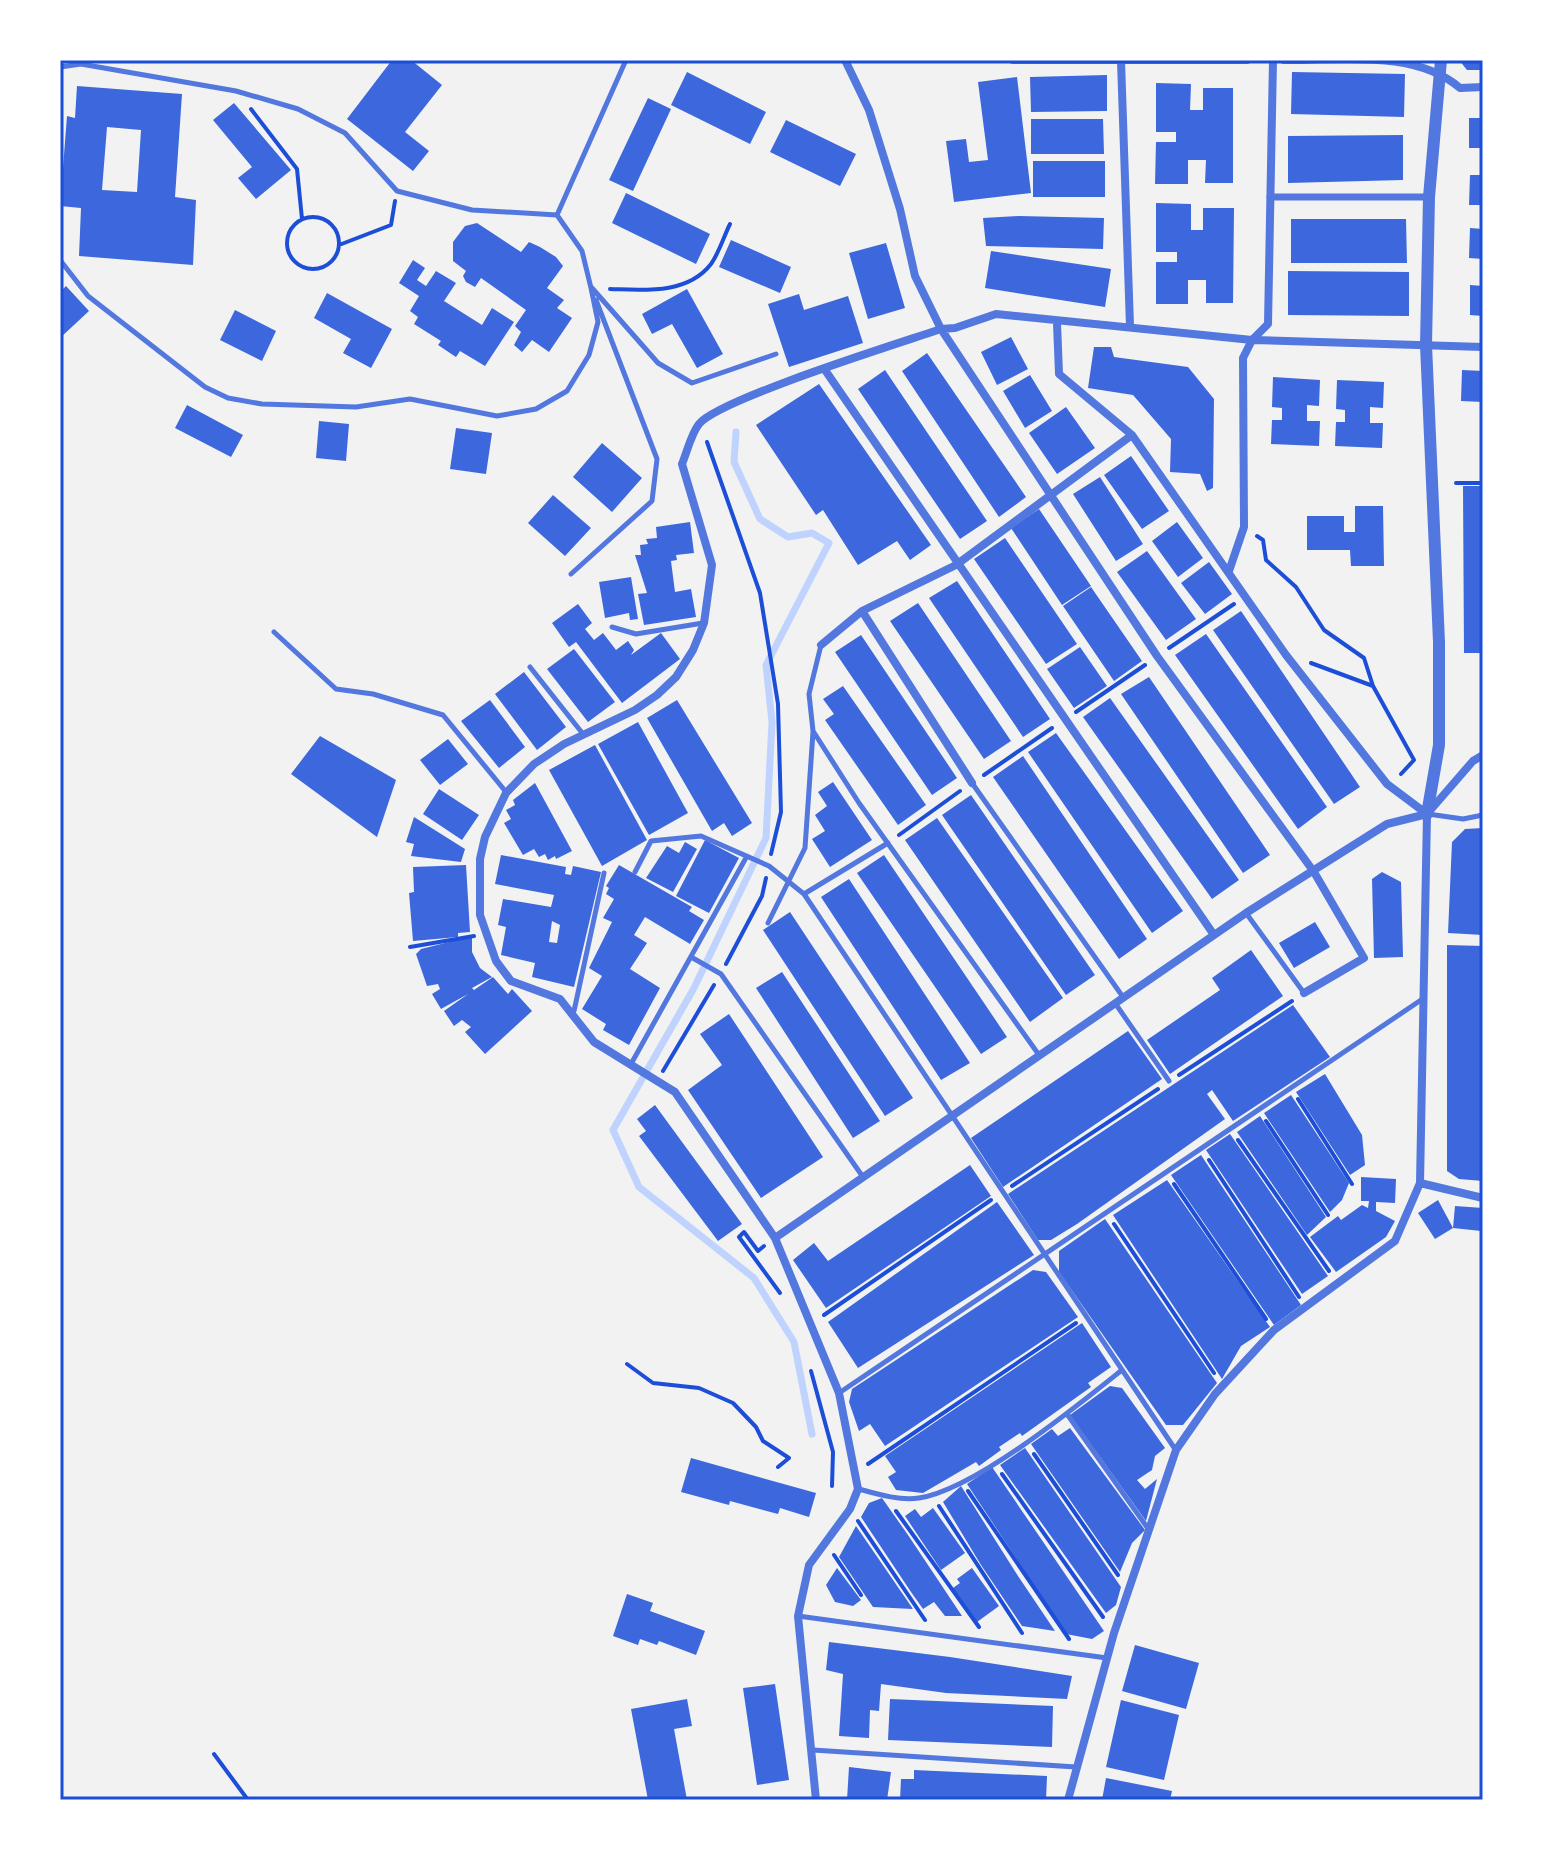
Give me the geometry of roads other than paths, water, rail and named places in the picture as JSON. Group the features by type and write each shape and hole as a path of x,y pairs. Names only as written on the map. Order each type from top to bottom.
{"street":[{"path":"845,60 869,110 900,209 915,276 941,329 1049,498 1157,656 1314,872 1364,958 1304,993"},
{"path":"1013,60 1247,60"},
{"path":"1229,571 1244,527 1243,358 1252,340 1268,324 1273,60"},
{"path":"1284,60 1441,66 1460,88 1483,87"},
{"path":"1121,61 1130,326"},
{"path":"1068,1800 1114,1633 1176,1450 1222,1386 1274,1330 1395,1241 1420,1183 1421,1000 1427,814 1439,745 1439,642 1426,345 1429,197 1441,66"},
{"path":"1270,197 1429,197"},
{"path":"816,1800 798,1616 809,1565 850,1509 858,1489 839,1393 775,1238 675,1092 594,1042 574,1011 560,999 511,981 485,935 480,915 480,859 492,818 506,793 534,764 584,734 635,710 676,677 693,650 704,623 712,565 682,464 700,423 760,393 941,329 955,328 996,314 1057,323 1130,326 1252,340 1483,347"},
{"path":"1057,323 1059,374 1132,435 1286,655 1387,784 1427,814"},
{"path":"825,370 956,565 1214,935"},
{"path":"821,645 862,611 956,565 1132,435"},
{"path":"862,611 972,783"},
{"path":"775,1238 1246,913 1387,824 1427,814 1473,761 1483,755"},
{"path":"1420,1183 1483,1198"}],"lane":[{"path":"557,215 626,60"},
{"path":"60,67 81,64 236,91 298,109 345,133 397,191 472,210 557,215"},
{"path":"60,260 88,296 205,387 228,398 262,404 356,407 410,399 497,416 536,409 567,391 589,355 598,322 591,288 582,251 557,215"},
{"path":"591,288 658,363 692,383 776,354"},
{"path":"571,574 652,501 657,459 591,288"},
{"path":"612,627 636,634 704,623"},
{"path":"274,632 336,689 373,694 443,715 506,793"},
{"path":"768,923 805,848 813,731 809,694 821,645"},
{"path":"530,667 584,734"},
{"path":"813,731 888,843 1039,1055"},
{"path":"972,783 1119,1000 1169,1081"},
{"path":"1427,814 1463,819 1483,815"},
{"path":"635,872 651,841 701,836 769,866 804,894 1176,1450"},
{"path":"804,894 888,843"},
{"path":"631,1064 747,856"},
{"path":"574,1011 604,873"},
{"path":"1246,913 1304,993"},
{"path":"691,957 721,974 863,1177"},
{"path":"839,1393 1421,1000"},
{"path":"858,1489 885,1496 919,1499 962,1483 1067,1414 1122,1370"},
{"path":"1067,1414 1149,1530"},
{"path":"798,1616 1107,1658"},
{"path":"813,1750 1076,1767"}],"waterway":[{"path":"736,432 734,462 760,519 788,537 812,533 829,543 766,665 772,722 766,838 694,988 613,1130 639,1187 754,1278 794,1342 812,1434"}]}
